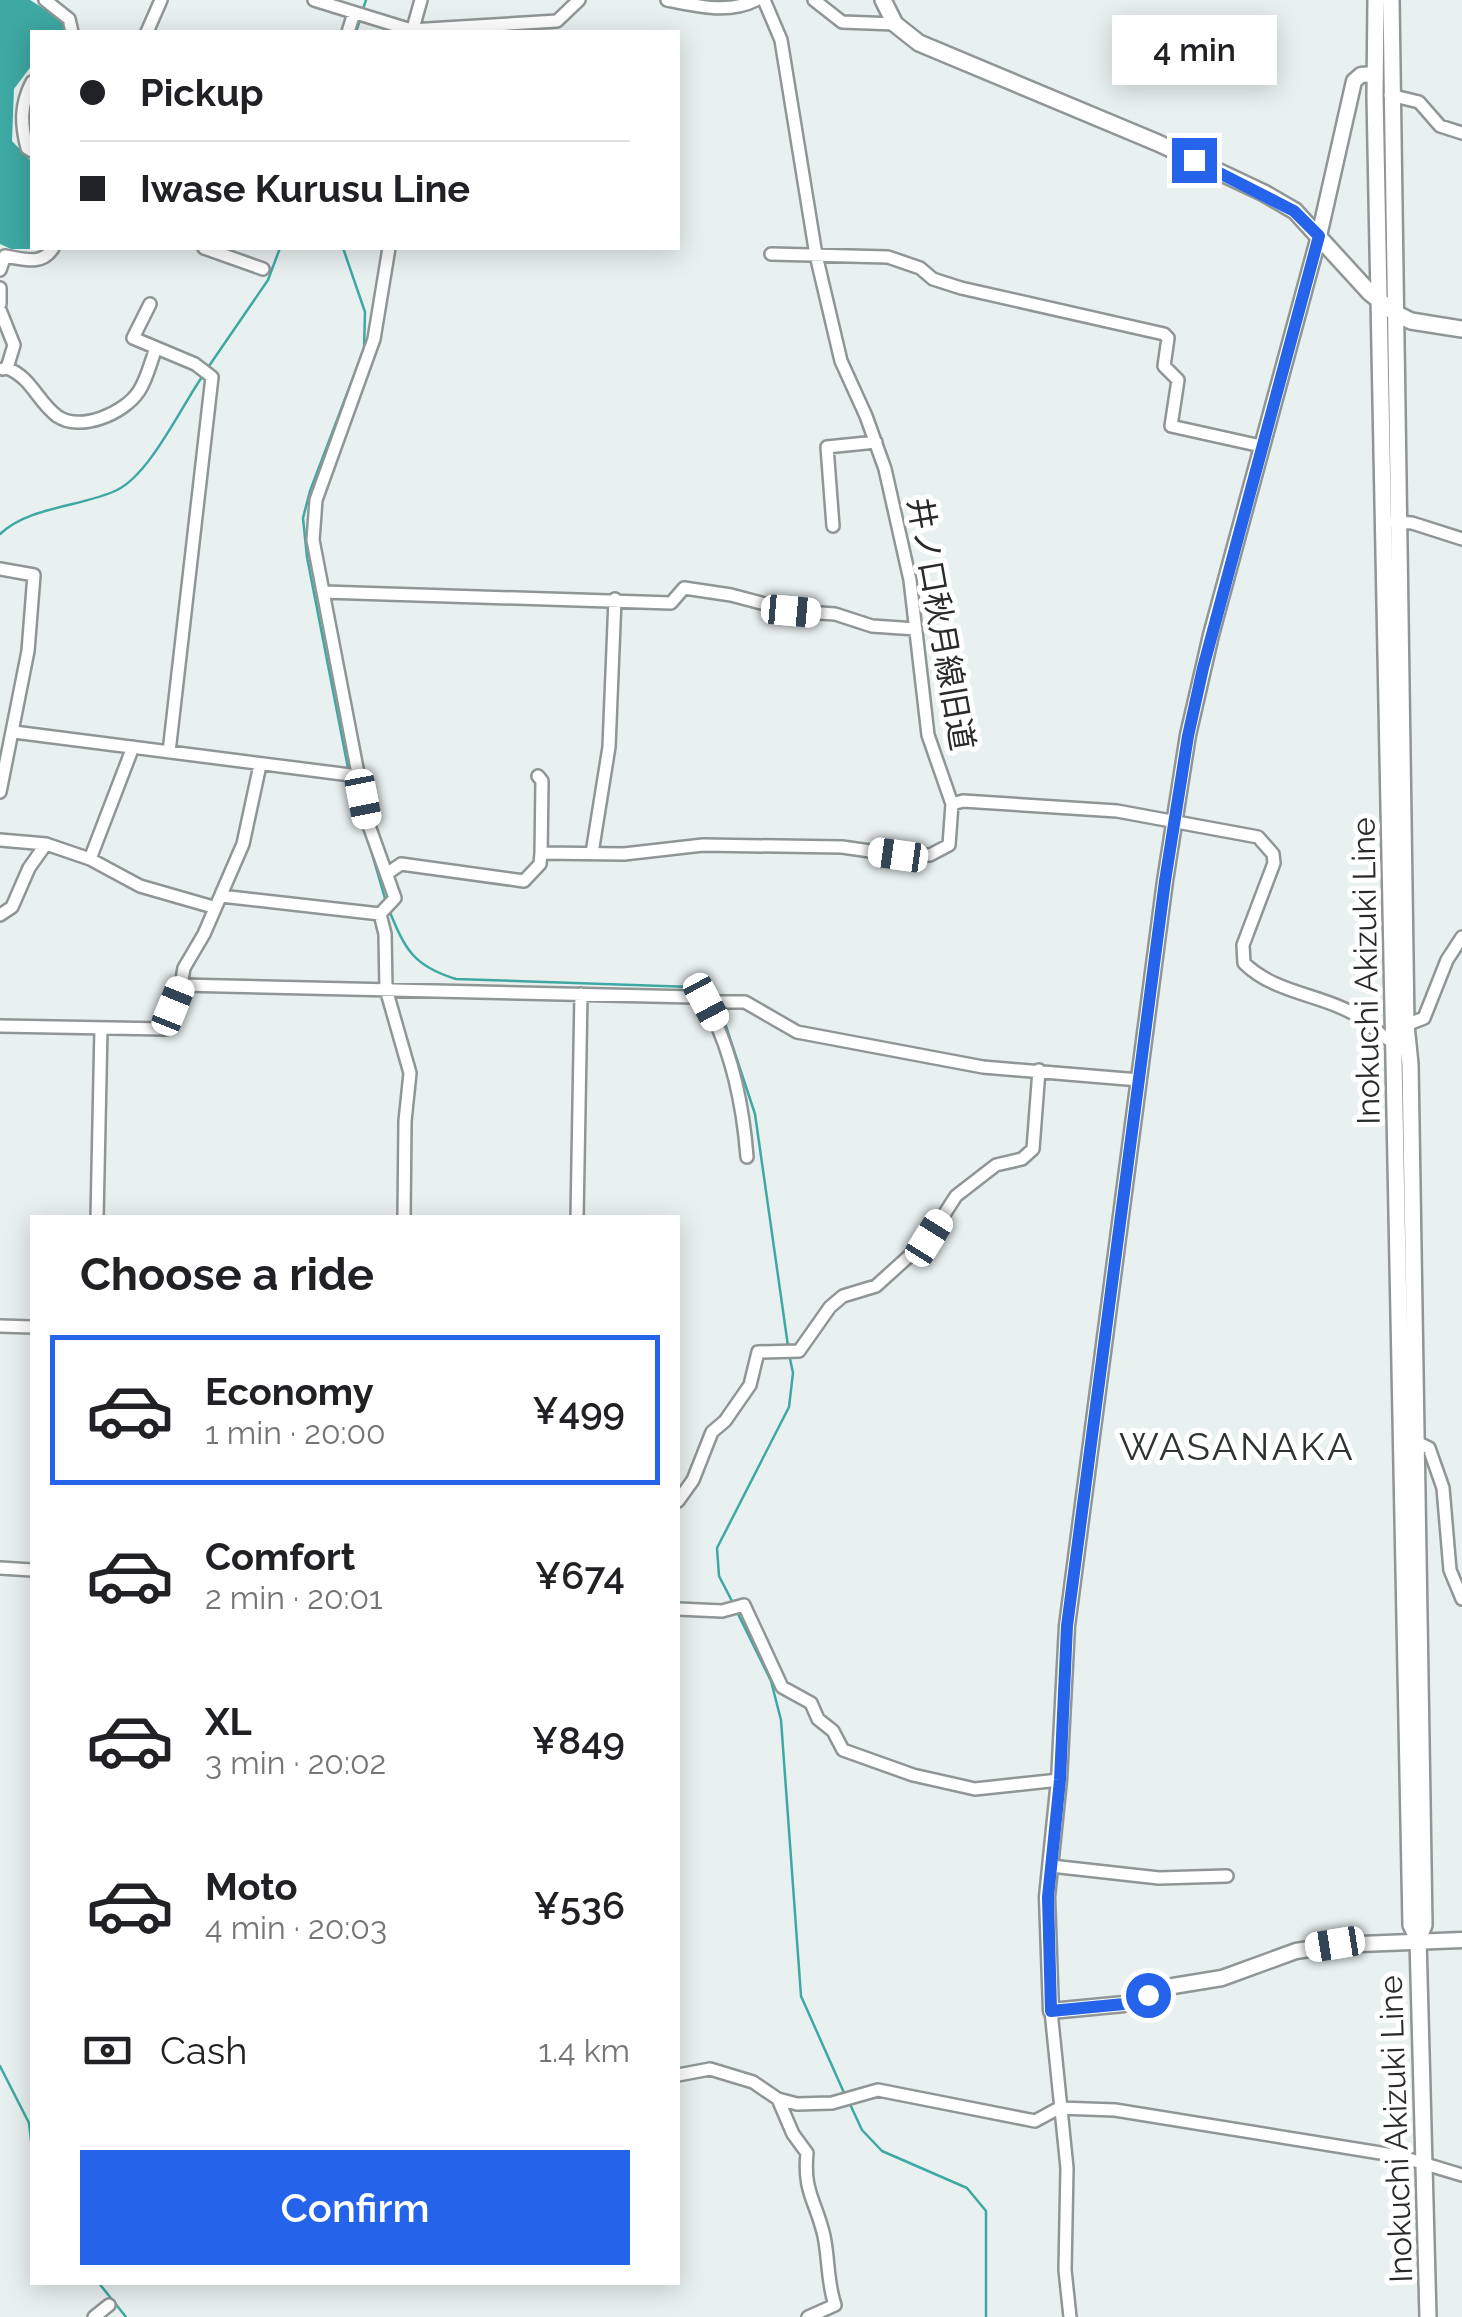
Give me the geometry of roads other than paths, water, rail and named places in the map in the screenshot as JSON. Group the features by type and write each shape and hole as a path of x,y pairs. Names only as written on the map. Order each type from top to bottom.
{"main road":[{"path":"883,0 895,24 919,43 1158,143 1264,193 1294,211 1395,313 1410,321 1462,330"},
{"name":"Inokuchi Akizuki Line","path":"1376,0 1381,302 1406,1026 1401,1045"},
{"name":"Inokuchi Akizuki Line","path":"1391,0 1395,313 1391,522 1424,1925 1418,1939 1428,2317"}],"street":[{"path":"45,0 69,19 72,30"},
{"path":"148,30 161,0"},
{"path":"314,0 409,30"},
{"path":"412,30 421,0"},
{"path":"426,30 557,21 579,0"},
{"path":"667,0 703,7 738,7 756,0"},
{"name":"井ノ口秋月線旧道","path":"764,0 781,40 816,255 841,361 876,442 910,580 928,735 952,804"},
{"path":"814,0 842,22 895,24"},
{"path":"349,30 354,13"},
{"path":"1070,2317 1066,2270 1067,2168 1051,2011 1048,1897 1060,1780 1067,1626 1138,1080 1192,719 1319,236 1354,82 1361,75 1375,74"},
{"path":"30,86 23,99 22,128 30,150"},
{"path":"1390,96 1419,102 1440,126 1462,133"},
{"path":"0,270 5,256 37,261 52,250"},
{"path":"217,250 242,254 263,269"},
{"path":"382,913 395,898 367,820 313,540 316,500 374,339 389,250"},
{"path":"771,254 888,257 961,288 1164,334 1168,338 1164,366 1178,380 1170,426 1261,446"},
{"path":"0,288 0,307 14,345 3,369 26,378 53,414 72,424 122,408 139,391 156,348"},
{"path":"150,304 133,338 195,364 212,377 169,752"},
{"path":"833,526 826,447 876,442"},
{"path":"1391,522 1412,523 1462,539"},
{"path":"0,568 34,575 28,651 0,792"},
{"path":"324,592 671,603 684,588 791,611 835,614 872,626 916,629"},
{"path":"592,852 609,747 615,599"},
{"path":"14,732 358,776"},
{"path":"90,859 133,747"},
{"path":"0,1026 165,1029 182,985 184,968 204,934 243,844 260,764"},
{"path":"388,872 400,864 524,881 540,864 542,782 538,776"},
{"path":"540,856 624,854 703,845 842,848 930,855 948,845 952,804 958,801 1117,811 1258,837 1272,854 1274,863 1244,944 1244,962 1256,974 1276,984 1342,1007 1401,1045"},
{"path":"0,840 46,844 90,859 140,886 217,902 382,913"},
{"path":"0,915 12,907 29,868 46,844"},
{"path":"382,913 386,989 410,1073 405,1120 404,1215"},
{"path":"1406,1026 1424,1018 1447,960 1462,937"},
{"path":"182,985 727,1000 745,1002 798,1032 984,1067 1138,1080"},
{"path":"577,1215 581,994"},
{"path":"706,1002 717,1022 743,1113 747,1158"},
{"path":"96,1215 101,1028"},
{"path":"680,1498 693,1480 712,1432 725,1422 750,1385 758,1352 799,1350 830,1307 843,1296 876,1286 929,1238 956,1196 996,1165 1022,1159 1033,1149 1039,1070"},
{"path":"0,1326 30,1327"},
{"path":"1410,1440 1428,1448 1443,1488 1450,1570 1462,1599"},
{"path":"0,1568 30,1570"},
{"path":"680,1609 722,1611 744,1605 782,1687 811,1703 818,1720 833,1731 843,1750 913,1775 975,1788 1060,1780"},
{"path":"1051,1866 1159,1878 1227,1876"},
{"path":"1051,2011 1124,2004 1173,1986 1222,1978 1296,1951 1335,1944 1462,1940"},
{"path":"680,2075 710,2069 753,2082 778,2099 797,2104 832,2103 878,2090 1035,2121 1058,2108 1115,2110 1400,2156 1462,2175"},
{"path":"778,2099 793,2134 808,2152 805,2178 824,2234 828,2284 835,2305 808,2317"},
{"path":"94,2317 109,2305"}],"water":[{"path":"0,0 30,0 65,22 66,30 30,30 30,68 14,89 12,141 30,160 30,249 11,249 0,244"}],"waterway":[{"path":"362,12 366,0"},
{"path":"357,30 360,20"},
{"path":"209,366 268,280 279,250"},
{"path":"344,250 365,312 364,349 303,518 348,768"},
{"path":"0,534 26,518 103,496 129,482 153,455 202,377"},
{"path":"351,780 360,811"},
{"path":"366,833 386,902"},
{"path":"389,910 412,954 430,968 456,979 692,987 711,999"},
{"path":"720,1008 755,1114 788,1346"},
{"path":"734,1605 719,1576 717,1548 789,1407 793,1373 789,1354"},
{"path":"737,1612 771,1681 781,1720 801,1996 845,2095"},
{"path":"0,2066 30,2132"},
{"path":"849,2102 862,2130 882,2151 967,2188 986,2211 986,2317"},
{"path":"100,2285 126,2317"}],"district":[{"name":"WASANAKA","path":"1237,1447"}]}
